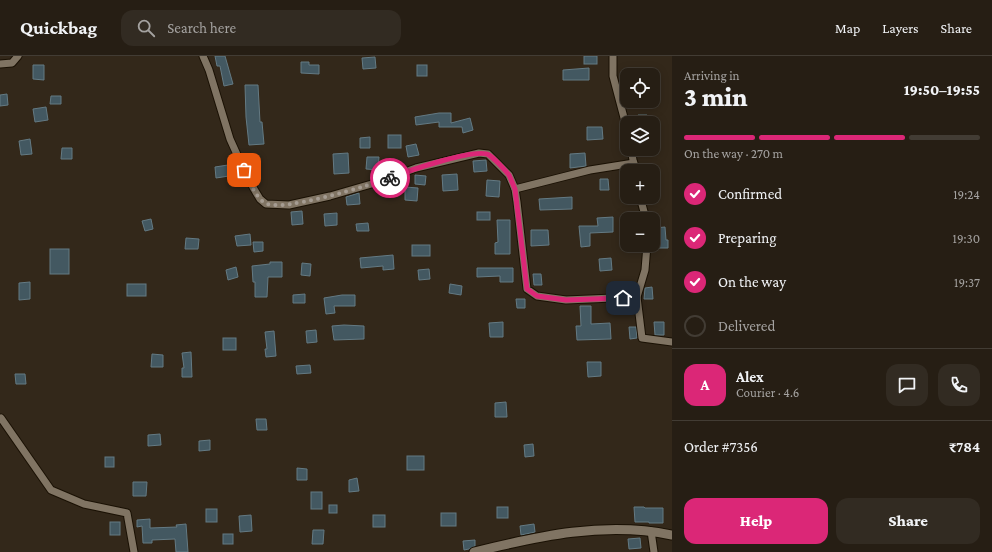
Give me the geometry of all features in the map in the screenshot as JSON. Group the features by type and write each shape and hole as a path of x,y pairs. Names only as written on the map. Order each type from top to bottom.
{"street":[{"path":"0,64 12,63 18,56"},
{"path":"203,56 209,70 230,139 260,200 266,204 289,205 330,196 375,184 416,168 479,153 488,154 509,175 515,189 527,289 537,296 566,300 638,298"},
{"path":"613,56 613,76 624,116"},
{"path":"515,189 590,170 620,168"},
{"path":"646,252 645,270 638,298 642,338 672,342"},
{"path":"1,418 51,490 84,504 127,513 134,552"},
{"path":"474,552 522,540 578,531 617,529 651,531 672,535"},
{"path":"651,531 654,552"}],"building":[{"path":"215,56 225,56 233,84 224,86 220,66 217,66"},
{"path":"584,56 597,56 597,64 584,64"},
{"path":"375,57 376,68 363,69 362,58"},
{"path":"301,62 309,62 309,65 319,65 319,74 301,73"},
{"path":"33,65 44,65 44,80 33,79"},
{"path":"417,65 427,65 427,76 417,76"},
{"path":"589,68 589,80 563,80 563,70"},
{"path":"245,85 258,85 260,122 262,122 264,144 249,145"},
{"path":"7,94 8,105 0,106 0,95"},
{"path":"51,96 61,96 61,104 50,104"},
{"path":"46,107 48,120 35,122 33,109"},
{"path":"439,113 451,113 451,123 470,118 473,130 463,133 462,127 439,127 439,122 416,125 415,117"},
{"path":"587,127 602,127 603,139 587,140"},
{"path":"388,135 401,135 401,148 388,148"},
{"path":"370,137 370,148 360,148 360,138"},
{"path":"30,139 32,154 21,155 19,141"},
{"path":"416,144 419,155 408,157 406,146"},
{"path":"62,148 72,148 72,159 61,159"},
{"path":"348,153 349,173 334,174 333,154"},
{"path":"585,153 586,166 570,168 570,154"},
{"path":"367,157 379,157 378,170 366,169"},
{"path":"486,160 487,171 474,172 473,161"},
{"path":"228,165 229,176 216,178 215,167"},
{"path":"457,174 458,190 443,191 442,175"},
{"path":"415,175 426,176 425,185 415,184"},
{"path":"600,179 608,179 609,190 600,190"},
{"path":"487,180 500,181 499,197 486,196"},
{"path":"405,187 418,188 417,201 405,200"},
{"path":"359,193 360,204 347,205 346,197"},
{"path":"572,197 572,209 540,210 539,199"},
{"path":"302,211 303,224 292,225 291,212"},
{"path":"477,212 490,212 490,220 477,220"},
{"path":"337,213 337,225 325,226 324,214"},
{"path":"613,217 613,232 590,233 590,246 581,247 579,226 598,226 597,218"},
{"path":"151,219 153,229 145,231 142,221"},
{"path":"497,220 510,220 510,254 495,254 495,243 498,242"},
{"path":"368,223 369,231 357,231 356,224"},
{"path":"665,227 668,248 660,248 660,228"},
{"path":"531,230 548,230 549,245 531,246"},
{"path":"250,234 251,245 237,246 235,236"},
{"path":"186,238 199,239 198,249 185,249"},
{"path":"253,242 263,242 263,251 254,252"},
{"path":"412,245 430,245 430,256 412,256"},
{"path":"50,249 69,249 69,274 50,274"},
{"path":"393,255 394,269 383,270 383,266 361,268 360,258"},
{"path":"611,258 612,270 600,271 599,259"},
{"path":"270,262 282,262 282,277 268,277 267,297 255,297 255,282 253,282 252,266 270,264"},
{"path":"302,263 311,264 310,276 301,275"},
{"path":"236,267 238,277 228,280 226,270"},
{"path":"477,268 513,268 513,282 500,282 500,276 477,277"},
{"path":"429,269 430,279 419,280 418,270"},
{"path":"533,274 541,274 542,285 534,285"},
{"path":"30,282 30,299 19,300 19,283"},
{"path":"127,284 146,284 146,296 127,296"},
{"path":"450,284 462,286 461,295 449,293"},
{"path":"652,287 653,299 644,299 645,288"},
{"path":"305,294 305,303 293,303 293,295"},
{"path":"342,295 355,295 355,306 334,306 335,313 326,314 324,298"},
{"path":"516,299 525,299 525,308 517,308"},
{"path":"580,306 591,306 591,324 610,323 611,339 577,340 576,326 581,326"},
{"path":"503,322 503,337 490,337 489,323"},
{"path":"654,322 664,322 664,335 655,335"},
{"path":"332,326 364,326 364,339 334,340"},
{"path":"629,327 636,327 637,338 630,339"},
{"path":"316,330 317,342 307,343 306,331"},
{"path":"274,331 276,356 266,357 265,349 267,349 265,332"},
{"path":"223,338 236,338 236,350 223,350"},
{"path":"191,352 192,377 182,377 182,368 184,368 182,353"},
{"path":"152,354 163,355 163,367 151,367"},
{"path":"587,362 601,362 601,376 588,377"},
{"path":"310,365 311,373 297,374 296,366"},
{"path":"15,374 25,374 26,384 16,384"},
{"path":"506,402 507,417 495,417 495,403"},
{"path":"256,419 266,419 267,430 257,430"},
{"path":"160,434 161,445 148,446 148,435"},
{"path":"210,440 210,450 199,451 199,441"},
{"path":"533,444 534,456 525,457 524,445"},
{"path":"407,456 424,456 424,470 407,470"},
{"path":"105,457 114,457 114,467 105,467"},
{"path":"297,468 307,469 307,480 297,480"},
{"path":"357,478 359,491 349,492 349,480"},
{"path":"133,482 147,482 146,496 133,496"},
{"path":"311,492 322,492 322,509 311,509"},
{"path":"329,505 337,505 337,513 329,513"},
{"path":"497,507 508,507 508,518 497,518"},
{"path":"634,507 663,508 663,523 635,522"},
{"path":"206,509 217,509 217,522 206,522"},
{"path":"441,513 456,513 456,526 441,526"},
{"path":"251,515 252,531 240,532 239,516"},
{"path":"373,515 385,515 385,527 373,527"},
{"path":"150,519 150,528 177,527 176,525 186,524 188,552 176,552 175,539 152,540 152,543 143,543 142,526 137,527 137,520"},
{"path":"110,522 120,522 120,535 110,535"},
{"path":"534,524 535,532 521,535 520,526"},
{"path":"313,530 324,530 323,544 312,544"},
{"path":"223,534 233,534 233,544 223,544"},
{"path":"640,538 641,548 629,549 628,539"},
{"path":"475,540 475,546 464,550 463,541"}],"way so far":[{"path":"244,170 260,200 266,204 279,205 289,205 330,196 375,184 390,178"}],"route":[{"path":"390,178 416,168 439,162 479,153 488,154 509,175 515,189 527,289 537,296 566,300 623,298"}]}
